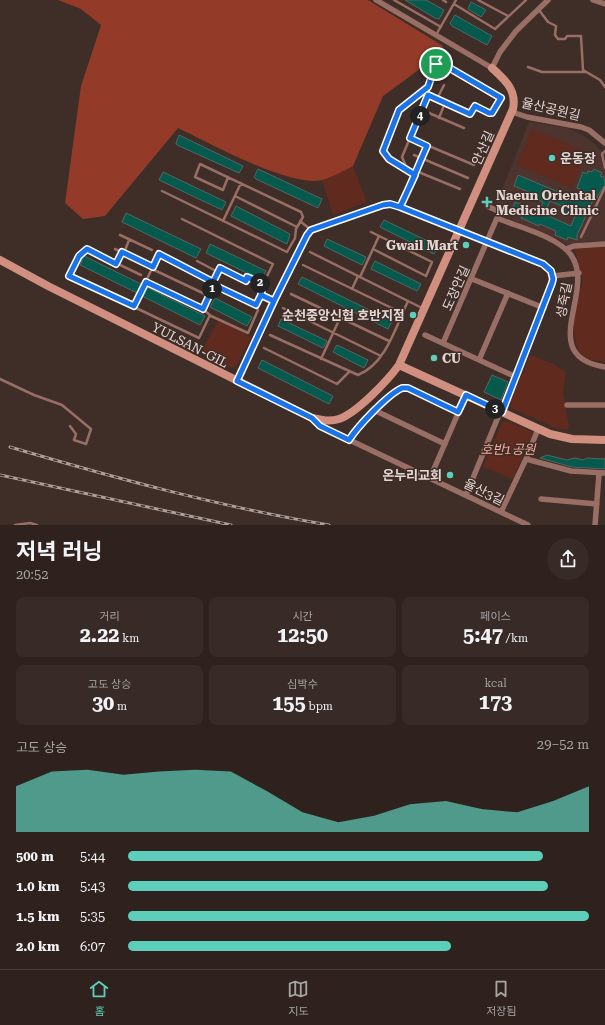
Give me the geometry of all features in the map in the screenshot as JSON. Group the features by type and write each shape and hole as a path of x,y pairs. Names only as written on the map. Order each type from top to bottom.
{"street":[{"name":"안산길","path":"376,0 492,68 510,85 513,92 514,104 512,112 399,365"},
{"path":"492,68 500,52 516,31 548,0"},
{"path":"593,0 605,4"},
{"name":"율산공원길","path":"512,112 527,117 581,127 589,130 605,142"},
{"path":"237,381 274,301 307,235 311,230 383,205 390,204 488,241 543,264 553,276 544,308 466,496"},
{"path":"487,206 500,212 488,241"},
{"name":"성죽길","path":"497,218 555,241 566,249 576,263 578,273 578,287 570,326 571,342 581,358 594,365 605,367"},
{"name":"도장안길","path":"443,344 488,241"},
{"path":"566,249 574,246 605,244"},
{"name":"YULSAN-GIL","path":"0,260 48,286 312,418 332,420 346,416 386,381 399,365"},
{"path":"553,276 578,273"},
{"path":"472,279 544,308"},
{"path":"479,360 508,294"},
{"path":"425,336 516,377"},
{"path":"399,365 538,429 568,438 605,440"},
{"path":"349,440 354,431 397,391 408,388 458,412"},
{"path":"430,478 466,395"},
{"path":"567,405 605,405"},
{"path":"376,410 445,444"},
{"name":"율산3길","path":"312,418 320,426 528,525"},
{"path":"501,512 526,459 538,429"},
{"path":"526,459 565,470 602,474 595,525"},
{"path":"541,499 597,504"}],"lane":[{"path":"394,0 441,27"},
{"path":"436,35 456,0"},
{"path":"478,0 508,16"},
{"path":"454,4 495,29 526,0"},
{"path":"538,10 548,22 556,26 555,35 558,39 565,39 567,36 572,35 581,36 583,70 600,80 605,87"},
{"path":"408,172 402,156 428,95 470,114 475,106 490,113 493,112 501,98 441,63 436,64 428,87 399,110 383,151 389,159 408,172 415,175"},
{"path":"528,67 542,72 587,72"},
{"path":"437,99 444,86"},
{"path":"439,118 445,102"},
{"path":"422,110 464,128"},
{"path":"410,138 474,165"},
{"path":"400,207 427,146"},
{"path":"605,151 602,154 605,168"},
{"path":"414,155 468,178"},
{"path":"162,191 287,252 295,238 297,227 303,217 301,212 241,184 228,177 200,164 195,177 223,190 228,177"},
{"path":"416,171 460,190"},
{"path":"223,221 241,184"},
{"path":"581,237 605,187"},
{"path":"235,196 297,227"},
{"path":"146,282 203,309 210,315 248,333 258,310 256,305 261,295 263,284 273,264 182,219"},
{"path":"300,221 311,230"},
{"path":"371,232 432,262 426,276 373,249"},
{"path":"120,236 152,250"},
{"path":"352,289 379,236"},
{"path":"116,264 129,240"},
{"path":"141,275 86,249 79,256 69,276 200,338 210,315"},
{"path":"115,249 209,296"},
{"path":"310,252 424,309"},
{"path":"134,306 159,254 256,305"},
{"path":"197,261 218,272"},
{"path":"303,265 402,313"},
{"path":"203,309 220,268 246,281 247,277 263,284"},
{"path":"291,294 389,341"},
{"path":"261,295 274,301"},
{"path":"270,335 358,376 365,372 382,356 408,301"},
{"path":"283,308 382,356"},
{"path":"321,359 340,318"},
{"path":"264,348 337,384 349,372"},
{"path":"0,379 34,395 62,405 91,429 86,444 74,440 76,434 70,426"},
{"path":"15,525 37,525"}],"shaded area":[{"path":"58,0 368,0 443,46 443,52 383,96 353,166 334,176 322,180 308,181 290,177 250,163 178,128 105,216 83,219 65,203 81,86 101,25 81,9"},
{"path":"529,122 567,128 584,136 596,145 605,156 605,242 588,241 567,246 562,241 502,216 503,209 496,205"}],"green space":[{"name":"운동장","path":"532,129 587,152 572,188 517,165"},
{"path":"353,166 367,202 333,215 322,180"},
{"path":"605,247 605,362 588,359 580,353 577,347 574,332 574,314 583,281 575,249"},
{"path":"218,320 251,337 236,367 230,368 201,353"},
{"path":"530,355 554,364 566,372 563,392 569,427 567,430 556,428 511,408 510,402"},
{"name":"호반1공원","path":"507,421 533,432 513,479 483,467 502,422"}],"building":[{"path":"405,0 426,0 444,10 439,19 435,18"},
{"path":"471,2 486,10 481,17 468,9"},
{"path":"455,15 492,36 487,45 452,26 450,23"},
{"path":"179,135 243,166 239,173 177,145 176,143"},
{"path":"258,169 322,199 318,208 256,179 254,177"},
{"path":"594,169 602,173 600,176 604,177 605,184 596,199 594,198 577,235 577,240 568,237 567,240 555,235 556,231 540,224 539,226 521,218 522,215 511,211 515,202 539,212 543,202 533,198 534,194 514,186 518,175 575,199 580,189 577,188 583,172 587,174 588,171 592,172","holes":["550,201 564,207 564,211 575,216 571,226 544,214"]},
{"path":"163,172 226,202 222,210 159,180"},
{"path":"236,206 290,234 287,244 231,216"},
{"path":"126,213 201,249 196,258 122,222"},
{"path":"384,220 438,246 434,254 380,227"},
{"path":"327,239 366,257 362,265 324,246"},
{"path":"210,244 266,271 261,280 206,253"},
{"path":"84,256 141,284 137,293 80,265"},
{"path":"375,261 421,284 417,291 371,269"},
{"path":"302,277 392,321 388,329 298,284"},
{"path":"146,287 205,316 200,325 142,296"},
{"path":"215,298 252,317 247,326 210,307"},
{"path":"281,319 327,341 323,348 278,326"},
{"path":"337,345 368,360 364,368 333,352"},
{"path":"262,360 333,396 329,404 258,368"},
{"path":"492,375 508,382 501,400 484,392"},
{"path":"547,455 567,460 575,458 583,460 587,458 605,459 605,469 572,467 540,458"}],"railway":[{"path":"10,447 89,470 208,501 329,525"},
{"path":"0,475 231,525"}],"place":[{"name":"운동장","path":"552,158"},
{"name":"Naeun Oriental Medicine Clinic","path":"487,202"},
{"name":"Gwail Mart","path":"466,245"},
{"name":"순천중앙신협 호반지점","path":"413,315"},
{"name":"CU","path":"434,358"},
{"name":"온누리교회","path":"450,475"}],"route":[{"path":"436,64 432,71 428,87 399,110 383,151 389,159 415,175 400,207 390,204 383,205 311,230 307,235 274,301 261,295 256,305 214,285 203,309 146,282 134,306 69,276 79,256 87,249 116,264 122,252 153,267 159,254 208,278 213,282 220,268 246,281 247,277 263,284 260,292 261,295 274,301 237,381 312,418 320,426 349,440 354,431 402,388 408,388 458,412 466,395 502,412 544,308 553,276 551,271 543,264 400,207 412,182 416,171 427,146 410,138 428,95 470,114 475,106 492,113 501,98 441,63 436,64"}]}
